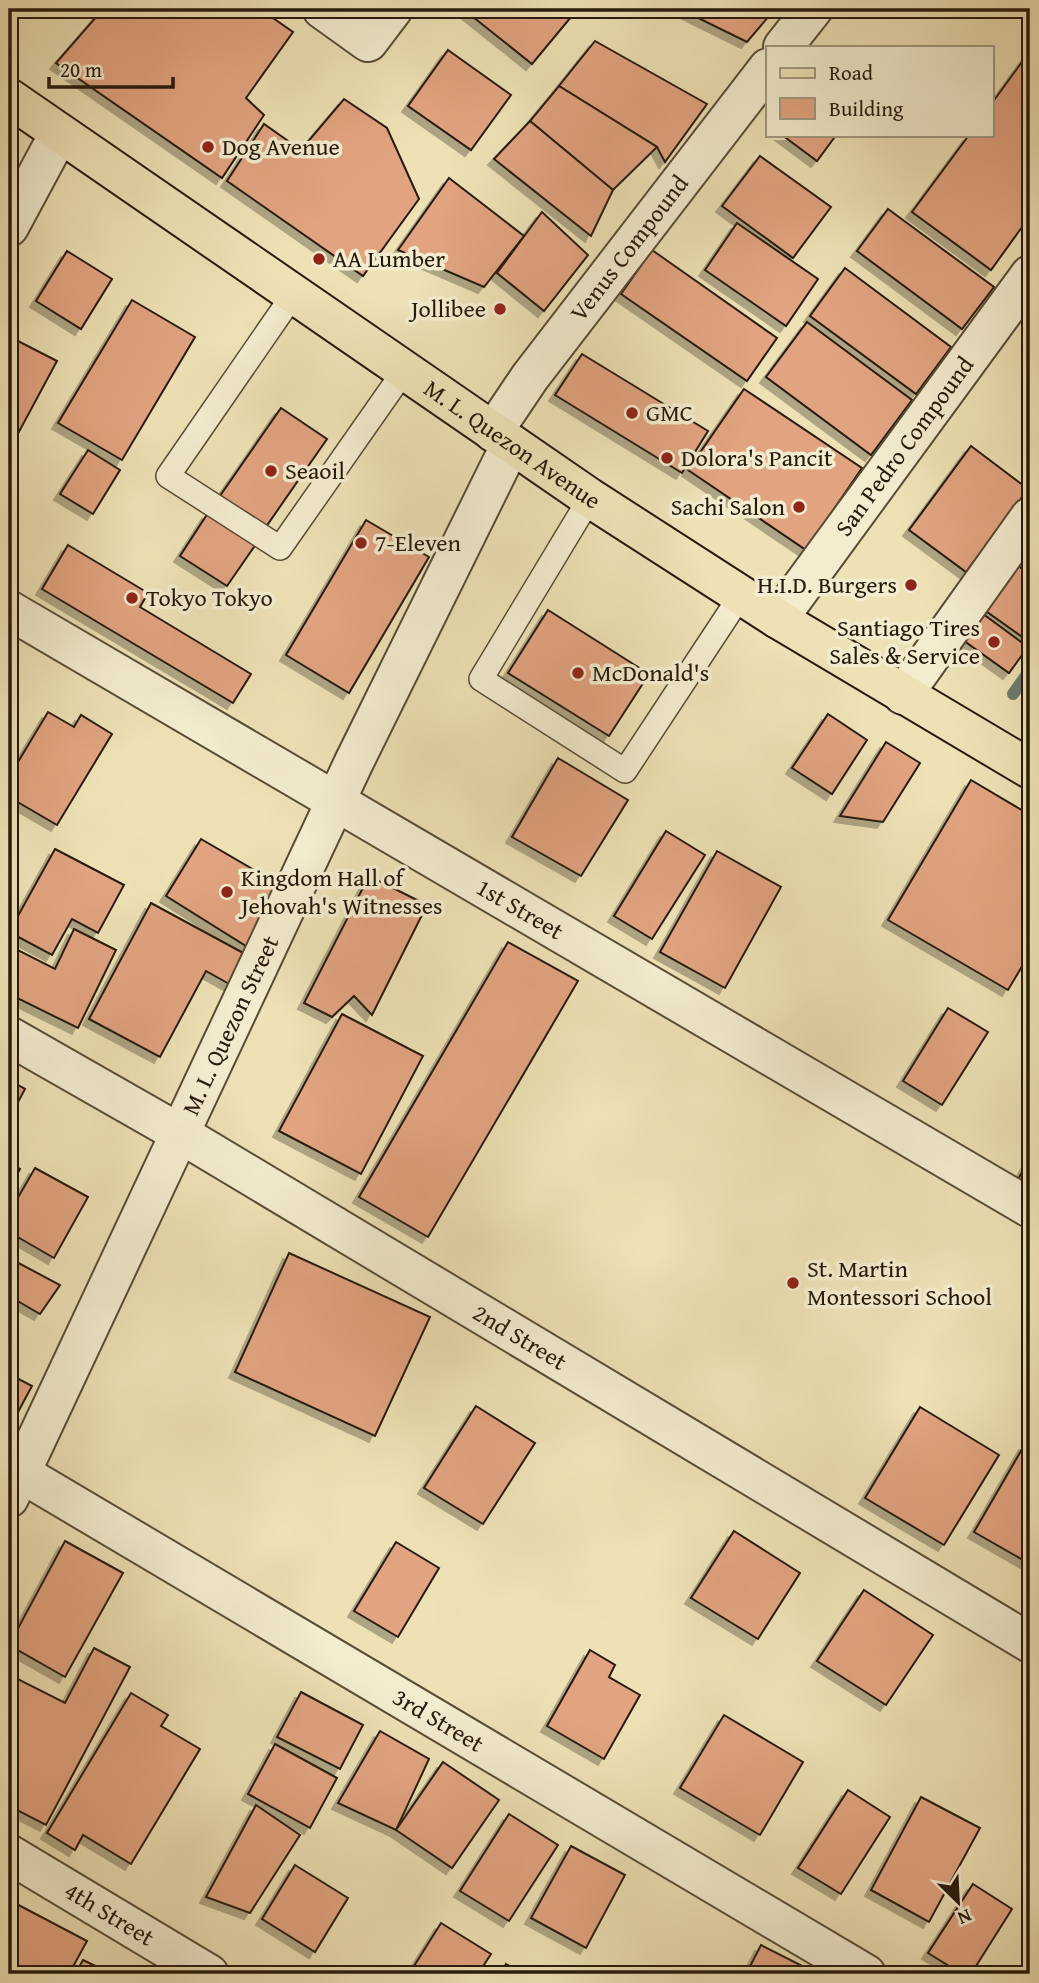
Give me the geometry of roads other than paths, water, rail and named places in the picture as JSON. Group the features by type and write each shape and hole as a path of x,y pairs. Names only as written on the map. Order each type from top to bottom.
{"main road":[{"name":"M. L. Quezon Avenue","path":"9,97 590,498 778,620 1030,769"}],"street":[{"path":"322,9 368,42 393,9"},
{"path":"784,46 813,9"},
{"name":"Venus Compound","path":"502,438 530,377 766,71"},
{"path":"9,227 60,134"},
{"name":"San Pedro Compound","path":"778,620 1030,275"},
{"name":"M. L. Quezon Street","path":"13,1479 335,801 502,438"},
{"path":"903,695 1030,517"},
{"name":"1st Street","path":"9,610 1030,1208"},
{"name":"2nd Street","path":"9,1036 179,1133 1030,1643"},
{"name":"3rd Street","path":"13,1479 866,1974"},
{"name":"4th Street","path":"9,1854 209,1974"}],"lane":[{"path":"293,295 168,476 280,548 404,371"},
{"path":"590,498 481,679 625,771 741,595"}],"waterway":[{"path":"1013,694 1030,670"}],"place":[{"name":"Dog Avenue","path":"208,147"},
{"name":"AA Lumber","path":"319,259"},
{"name":"Jollibee","path":"500,309"},
{"name":"GMC","path":"632,413"},
{"name":"Dolora's Pancit","path":"667,458"},
{"name":"Seaoil","path":"271,471"},
{"name":"Sachi Salon","path":"799,507"},
{"name":"7-Eleven","path":"361,543"},
{"name":"H.I.D. Burgers","path":"911,585"},
{"name":"Tokyo Tokyo","path":"132,598"},
{"name":"Santiago Tires Sales & Service","path":"994,642"},
{"name":"McDonald's","path":"578,673"},
{"name":"Kingdom Hall of Jehovah's Witnesses","path":"227,892"},
{"name":"St. Martin Montessori School","path":"793,1283"}]}
